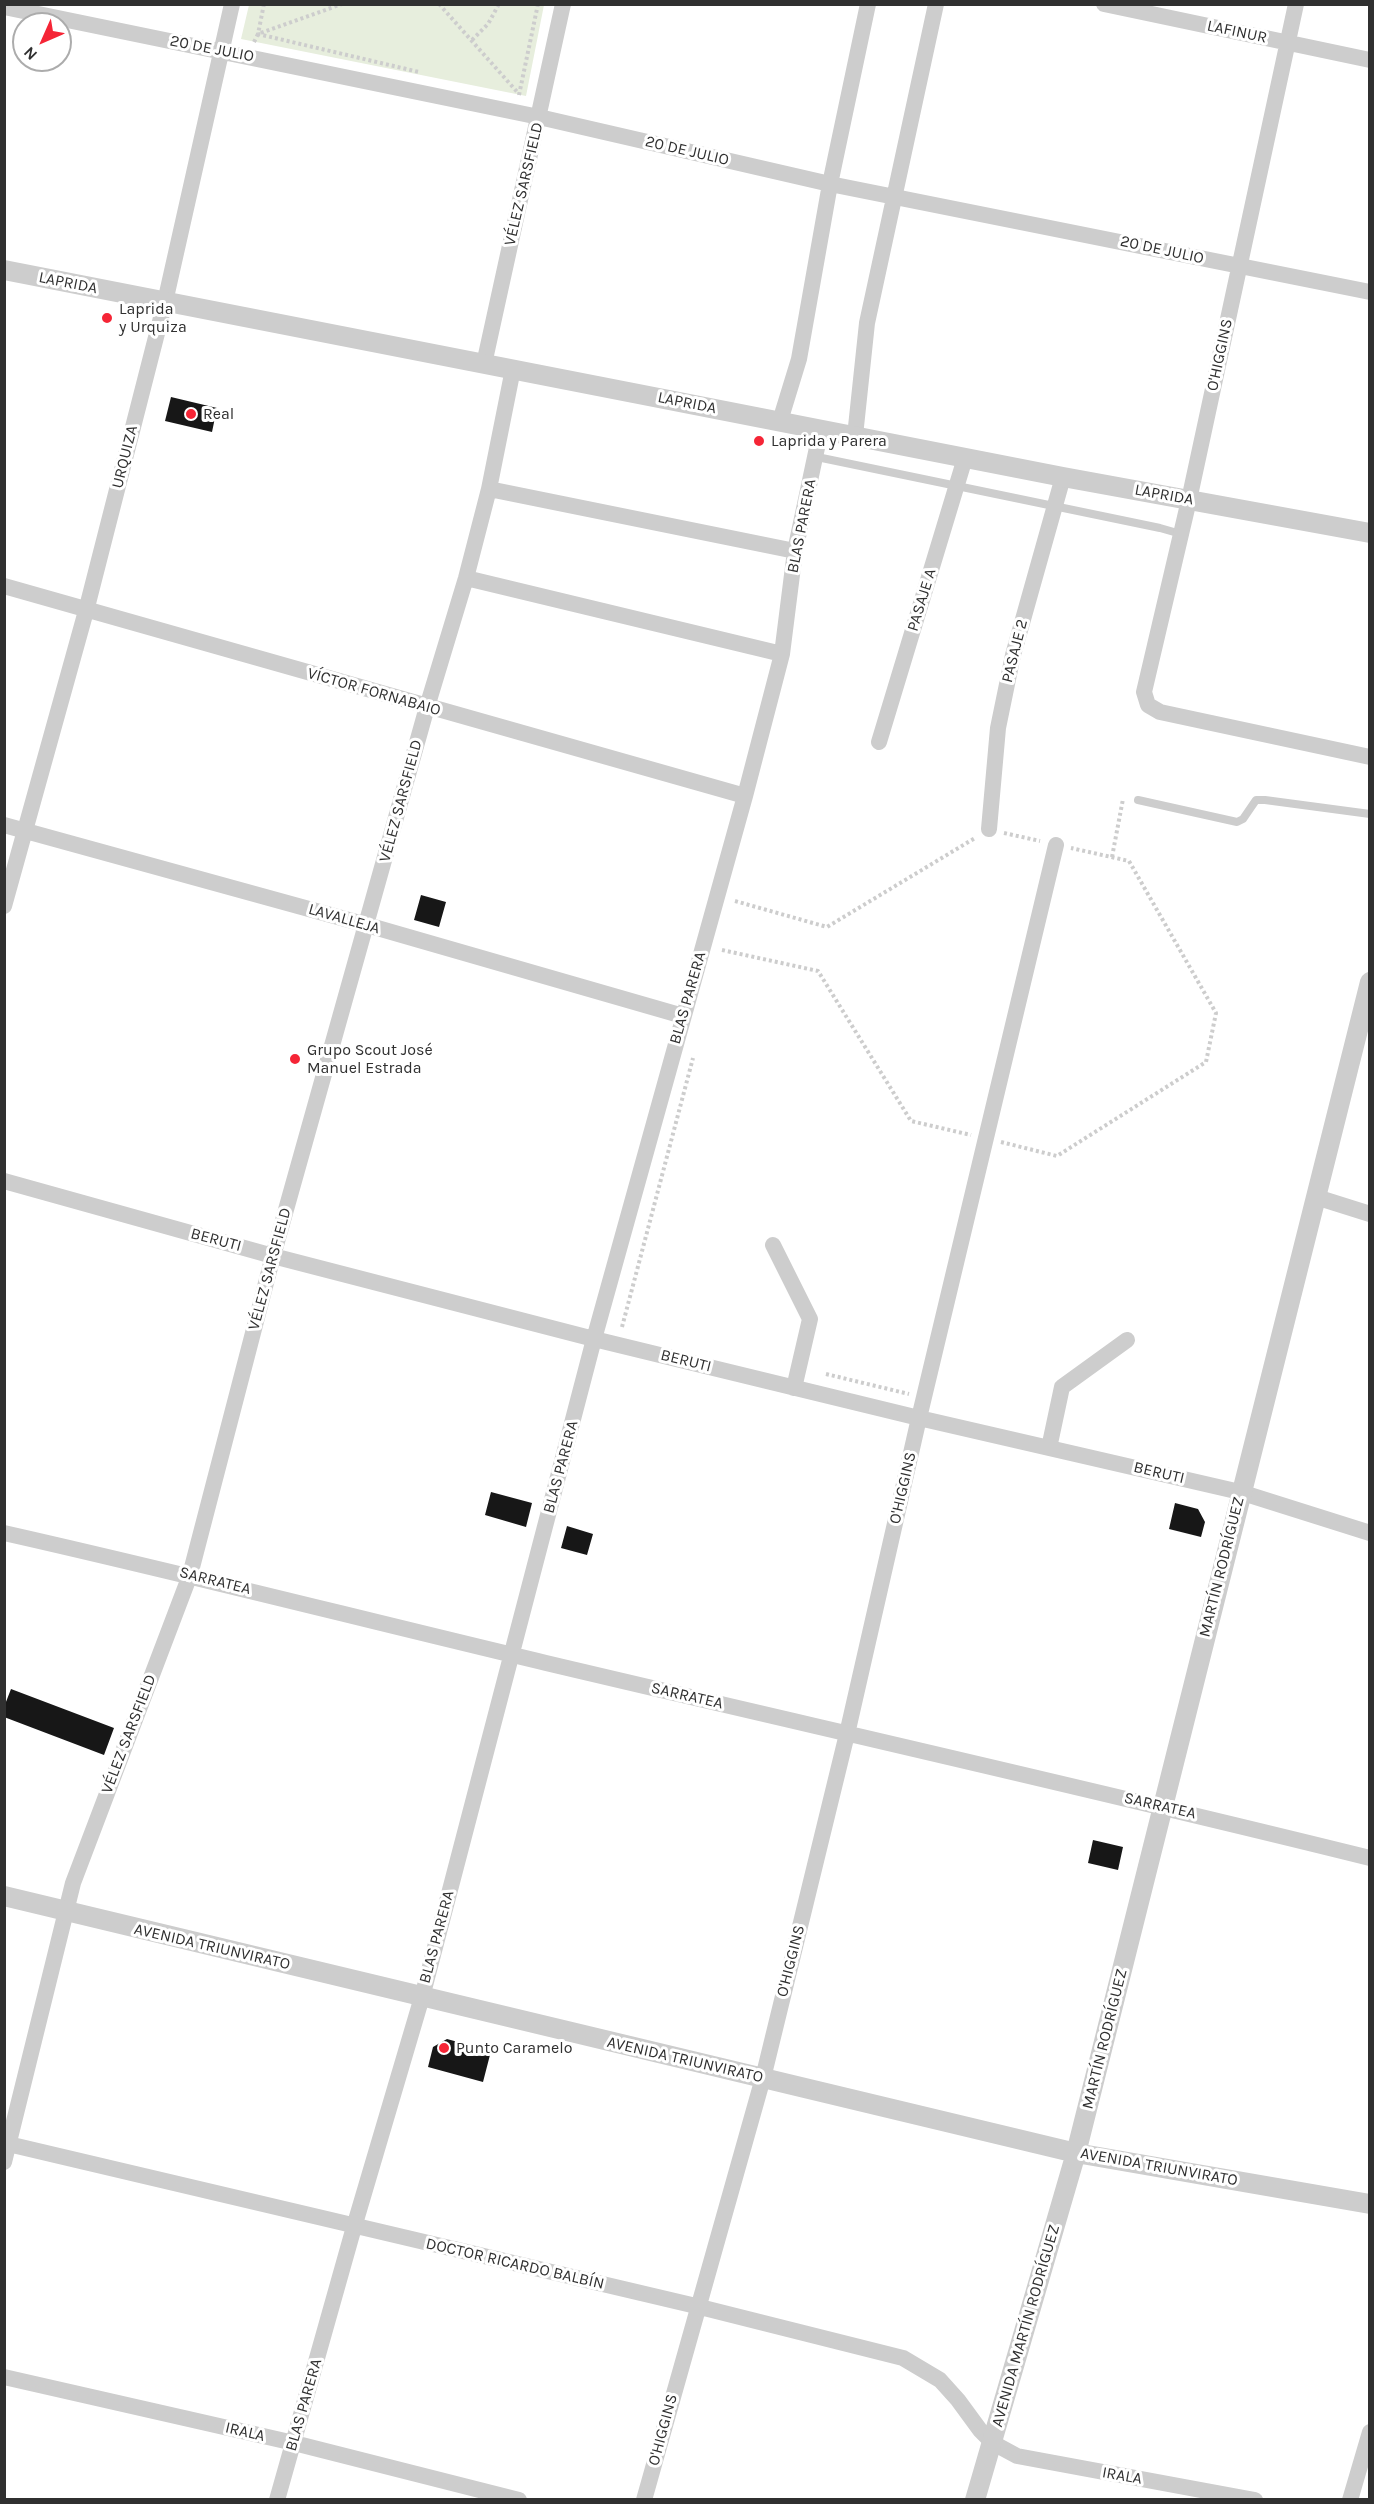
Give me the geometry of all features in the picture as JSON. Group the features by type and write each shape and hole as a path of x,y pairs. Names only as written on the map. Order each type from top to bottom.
{"street":[{"name":"URQUIZA","path":"4,906 86,610 165,302 232,4"},
{"name":"VÉLEZ SARSFIELD","path":"484,364 563,4"},
{"path":"780,421 799,359 830,184 868,4"},
{"path":"855,436 867,323 936,4"},
{"name":"LAFINUR","path":"1104,4 1370,60"},
{"name":"O'HIGGINS","path":"1296,4 1189,500 1144,692 1148,705 1160,712 1370,757"},
{"name":"20 DE JULIO","path":"4,7 247,55 539,117 830,184 1370,292"},
{"name":"LAPRIDA","path":"4,270 1063,477 1370,533"},
{"name":"VÉLEZ SARSFIELD","path":"4,2162 64,1911 190,1575 273,1256 427,707 466,578 489,489 513,369"},
{"name":"BLAS PARERA","path":"278,2499 354,2227 422,1997 594,1339 745,796 782,654 795,551 817,457 821,429"},
{"name":"PASAJE A","path":"879,742 965,458"},
{"name":"PASAJE 2","path":"989,829 998,728 1009,676 1063,477"},
{"path":"489,489 795,551"},
{"path":"466,578 782,654"},
{"name":"VÍCTOR FORNABAIO","path":"4,586 745,796"},
{"name":"LAVALLEJA","path":"4,825 367,925 682,1016"},
{"name":"O'HIGGINS","path":"644,2499 696,2306 763,2078 847,1734 919,1418 1056,845"},
{"name":"MARTÍN RODRÍGUEZ","path":"1076,2153 1164,1807 1240,1492 1370,982"},
{"name":"BERUTI","path":"4,1181 273,1256 594,1339 919,1418 1240,1492 1370,1533"},
{"path":"1316,1197 1370,1214"},
{"path":"774,1245 810,1319 794,1388"},
{"path":"1048,1448 1062,1387 1127,1341"},
{"name":"SARRATEA","path":"4,1533 190,1575 511,1655 1164,1807 1370,1858"},
{"name":"AVENIDA TRIUNVIRATO","path":"4,1896 1076,2153 1370,2204"},
{"name":"DOCTOR RICARDO BALBÍN","path":"7,2144 696,2306 903,2358 940,2380 980,2430 993,2442"},
{"name":"AVENIDA MARTÍN RODRÍGUEZ","path":"975,2499 1076,2153"},
{"name":"IRALA","path":"4,2377 294,2443 519,2499"},
{"path":"1350,2499 1370,2432"},
{"name":"IRALA","path":"993,2442 1006,2452 1035,2461 1255,2499"}],"lane":[{"path":"817,457 1181,534"},
{"path":"1138,800 1237,822 1243,819 1256,800 1370,814"}],"path":[{"path":"247,55 258,34 264,4"},
{"path":"258,34 342,4"},
{"path":"439,4 539,117"},
{"path":"472,40 488,24 499,4"},
{"path":"519,95 538,4"},
{"path":"258,34 428,74"},
{"path":"508,92 519,95"},
{"path":"1112,857 1123,799"},
{"path":"722,950 818,971 911,1121 1058,1156 1206,1062 1216,1013 1129,861 989,829 827,927 735,901"},
{"path":"733,911 739,890"},
{"path":"719,961 725,940"},
{"path":"632,1329 621,1327 695,1053"},
{"path":"798,1368 924,1397"}],"green space":[{"path":"249,4 544,5 526,96 241,39"}],"building":[{"name":"Real","path":"171,397 217,408 212,432 165,421"},
{"path":"421,895 446,902 439,927 414,920"},
{"path":"491,1492 532,1503 526,1527 485,1515"},
{"path":"1175,1503 1198,1509 1205,1522 1201,1537 1169,1529"},
{"path":"567,1526 593,1534 587,1555 561,1548"},
{"path":"11,1689 114,1728 104,1755 4,1717 4,1707"},
{"path":"1093,1840 1123,1847 1118,1870 1088,1863"},
{"path":"447,2039 491,2051 483,2082 428,2067 433,2047"}],"place":[{"name":"Laprida y Urquiza","path":"107,318"},
{"name":"Real","path":"191,414"},
{"name":"Laprida y Parera","path":"759,441"},
{"name":"Grupo Scout José Manuel Estrada","path":"295,1059"},
{"name":"Punto Caramelo","path":"444,2048"}]}
